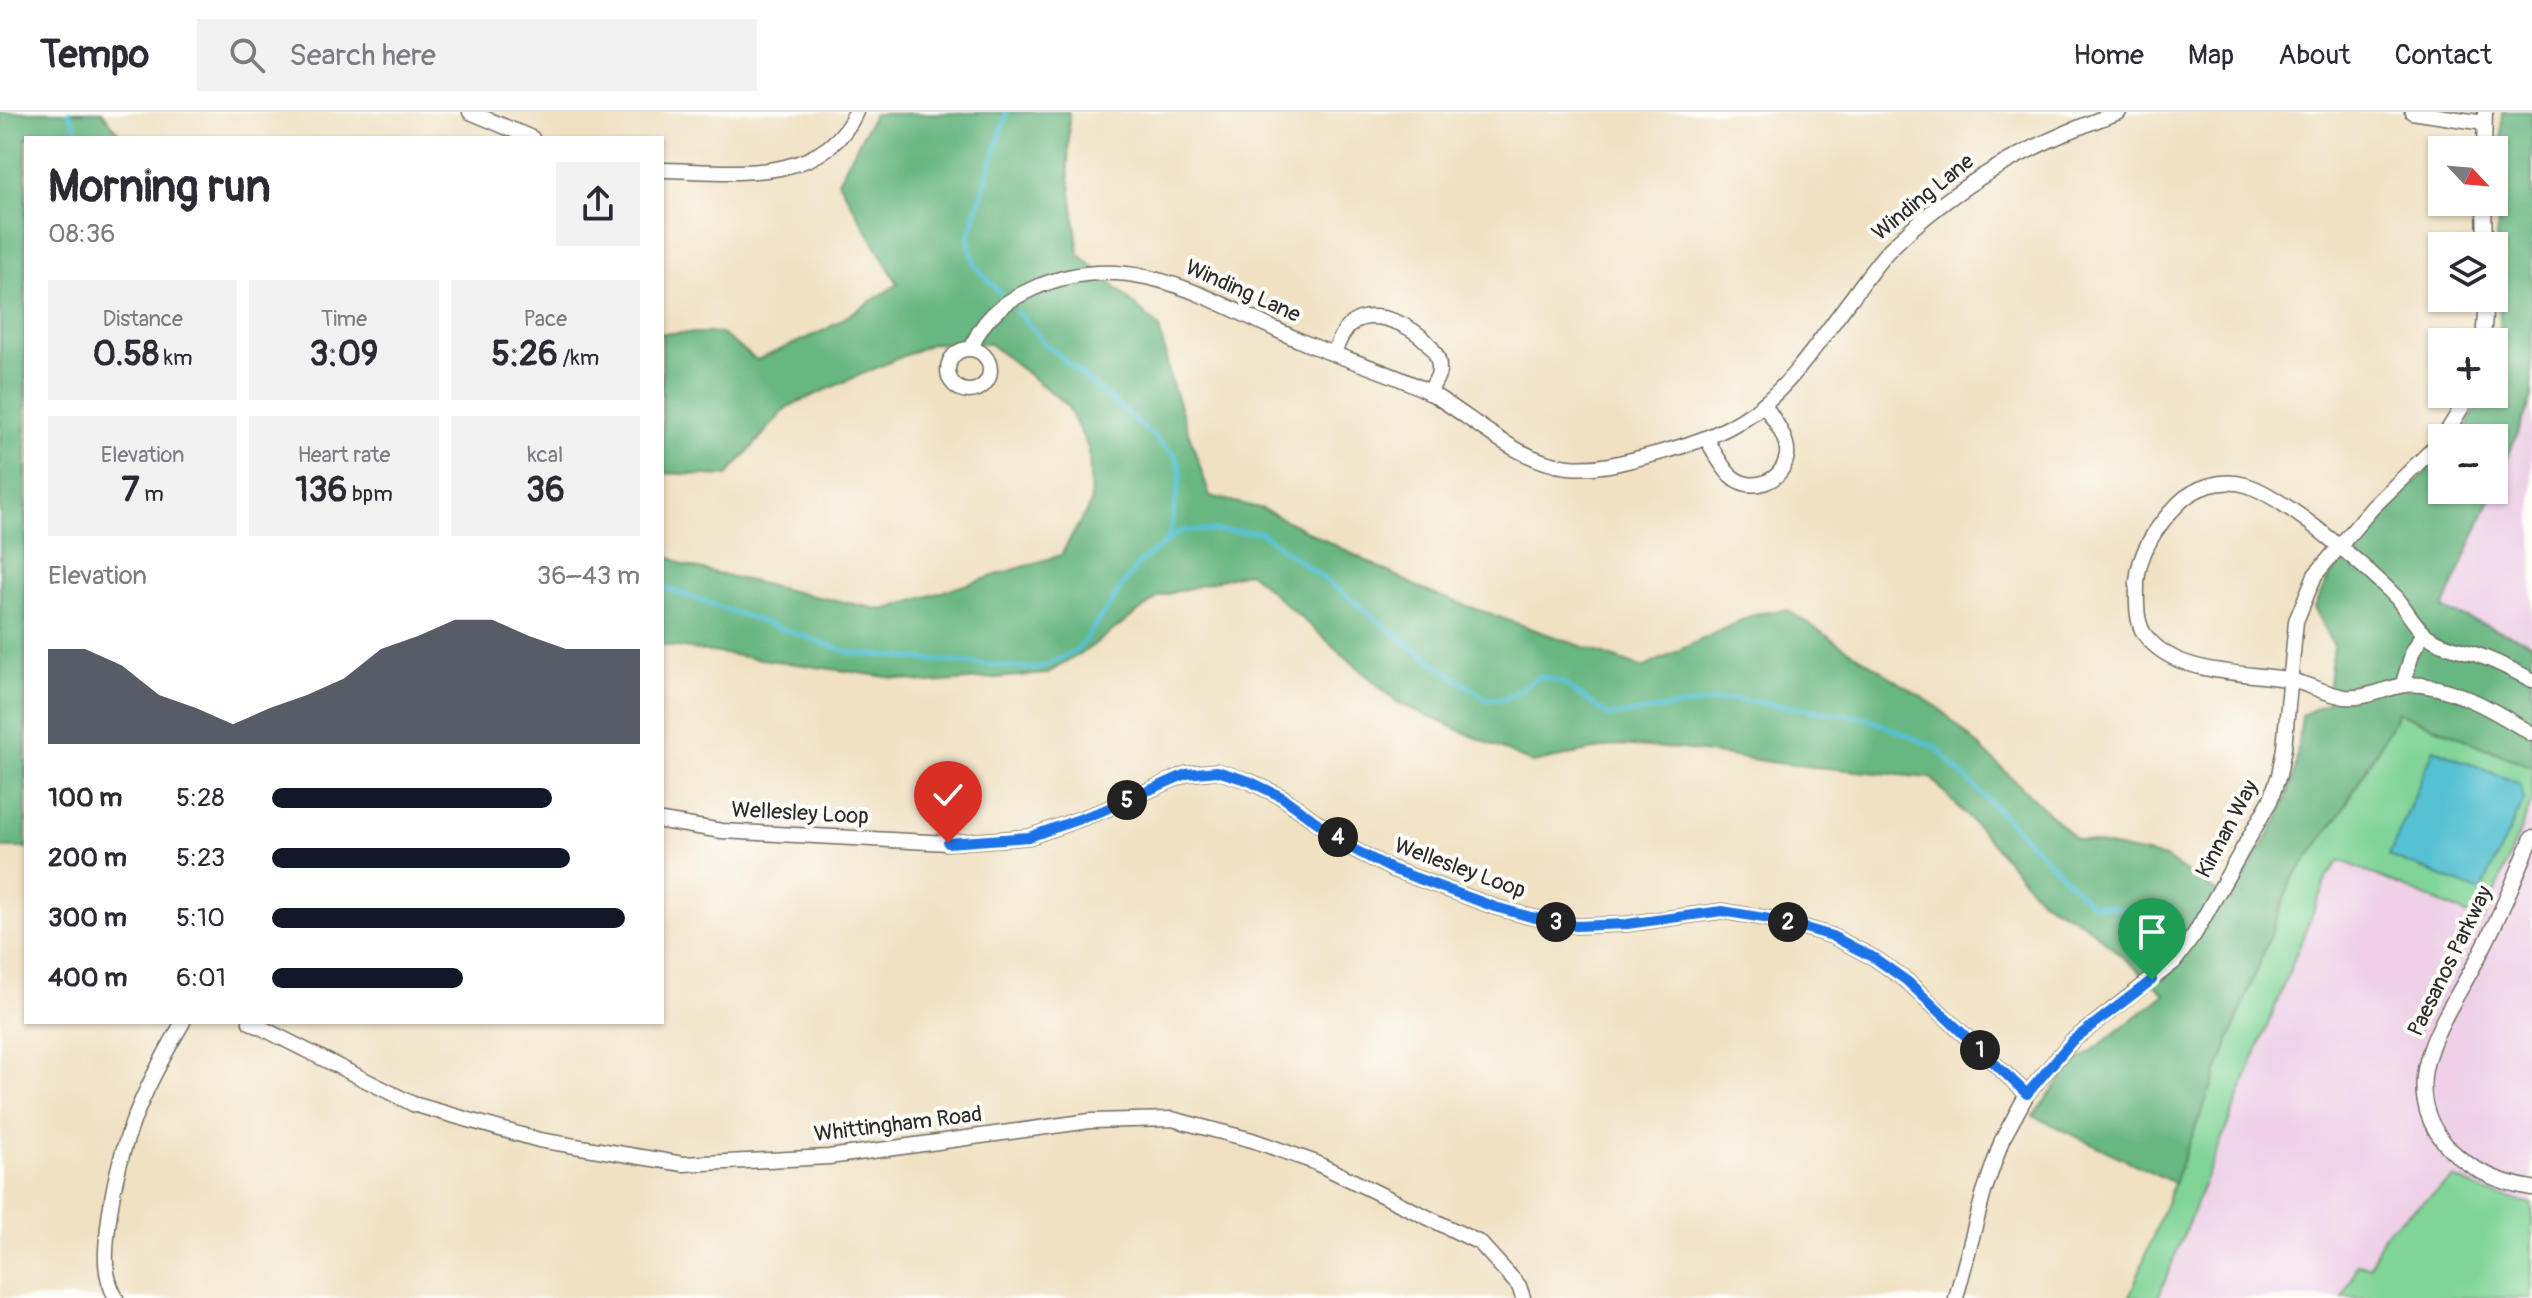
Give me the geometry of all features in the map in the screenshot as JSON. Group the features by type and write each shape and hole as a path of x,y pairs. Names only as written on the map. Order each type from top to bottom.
{"street":[{"path":"470,112 527,136"},
{"path":"664,170 783,169 809,161 831,146 849,127 856,112"},
{"name":"Winding Lane","path":"972,348 977,333 987,319 1019,295 1053,280 1095,271 1139,274 1183,286 1305,343 1397,376 1540,461 1566,467 1596,468 1685,446 1734,425 1764,404 1785,383 1888,251 1942,205 2004,161 2064,131 2119,112"},
{"path":"2412,112 2485,118"},
{"path":"1334,353 1342,333 1356,319 1379,316 1402,325 1424,337 1435,351 1439,369 1429,393"},
{"path":"1706,438 1730,475 1746,485 1762,485 1778,473 1787,456 1785,441 1764,404"},
{"name":"Kinnan Way","path":"1956,1298 1984,1192 1998,1153 2027,1094 2072,1041 2174,962 2194,935 2270,801 2279,775 2296,621 2315,575 2338,546 2428,454"},
{"path":"2532,680 2424,633 2381,583 2338,546 2274,498 2244,484 2211,484 2187,495 2160,522 2147,548 2138,577 2137,612 2145,634 2171,656 2197,665 2291,680 2346,697 2403,683 2425,685 2479,702 2532,734"},
{"path":"2403,683 2413,651 2424,633"},
{"name":"Wellesley Loop","path":"664,821 722,831 948,843 1029,837 1102,811 1186,774 1217,771 1249,781 1282,797 1355,850 1392,869 1519,913 1576,926 1627,924 1722,911 1782,921 1832,936 1876,959 1907,981 2027,1094"},
{"name":"Paesanos Parkway","path":"2532,838 2483,950 2431,1048 2423,1077 2425,1110 2435,1132 2460,1161 2495,1179 2532,1188"},
{"path":"116,1298 109,1285 105,1259 116,1175 126,1135 139,1102 182,1024"},
{"name":"Whittingham Road","path":"254,1024 413,1104 539,1140 683,1164 829,1157 1090,1121 1172,1119 1252,1140 1314,1162 1480,1243 1519,1286 1523,1298"}],"shaded area":[{"path":"2532,340 2532,1298 2129,1298 2292,879 2466,504 2508,504 2508,424 2499,424"}],"green space":[{"path":"0,112 102,112 121,136 24,136 24,848 0,848"},
{"path":"1069,112 1068,168 1079,254 1159,327 1171,381 1210,496 1263,509 1428,592 1643,668 1754,614 1787,610 1939,708 2076,839 2165,858 2230,901 2279,818 2295,771 2302,715 2327,703 2333,646 2314,608 2328,579 2373,523 2428,470 2428,504 2488,504 2443,609 2532,643 2532,767 2399,712 2339,816 2292,879 2174,1183 2033,1116 2070,1068 2165,994 2085,924 2041,900 1931,778 1784,764 1681,749 1617,745 1533,763 1398,703 1249,572 1160,596 1088,649 1046,674 929,683 664,645 664,552 683,565 884,610 1061,555 1091,503 1089,450 1067,405 990,344 933,343 787,407 727,476 664,473 664,333 720,333 757,360 825,330 898,284 838,181 874,114"},
{"path":"2502,112 2532,112 2532,398 2508,456 2508,424 2468,424 2475,408 2508,408 2508,328 2499,328 2500,312 2508,312 2508,232 2497,232 2498,216 2508,216 2508,136 2501,136"},
{"path":"2399,712 2532,767 2532,802 2483,921 2340,860 2327,877 2158,1298 2129,1298 2292,879 2339,816"},
{"path":"2454,1178 2487,1193 2532,1204 2532,1298 2343,1298 2357,1264 2369,1267 2387,1230"}],"water":[{"path":"2434,749 2520,784 2523,802 2481,892 2389,856"}],"waterway":[{"path":"69,112 80,136"},
{"path":"1000,293 976,267 968,239 1007,112"},
{"path":"1017,312 1045,343 1176,456 1181,473 1169,539"},
{"path":"664,588 851,653 1036,669 1077,651 1138,564 1182,530 1260,532 1410,646 1488,700 1505,699 1540,676 1561,682 1610,716 1731,699 1864,717 1935,747 2091,904 2144,912 2165,936"}],"route":[{"path":"948,843 1029,837 1102,811 1186,774 1217,771 1249,781 1282,797 1355,850 1392,869 1531,917 1576,926 1627,924 1722,911 1782,921 1832,936 1876,959 1907,981 2027,1094 2072,1041 2152,980"}]}
